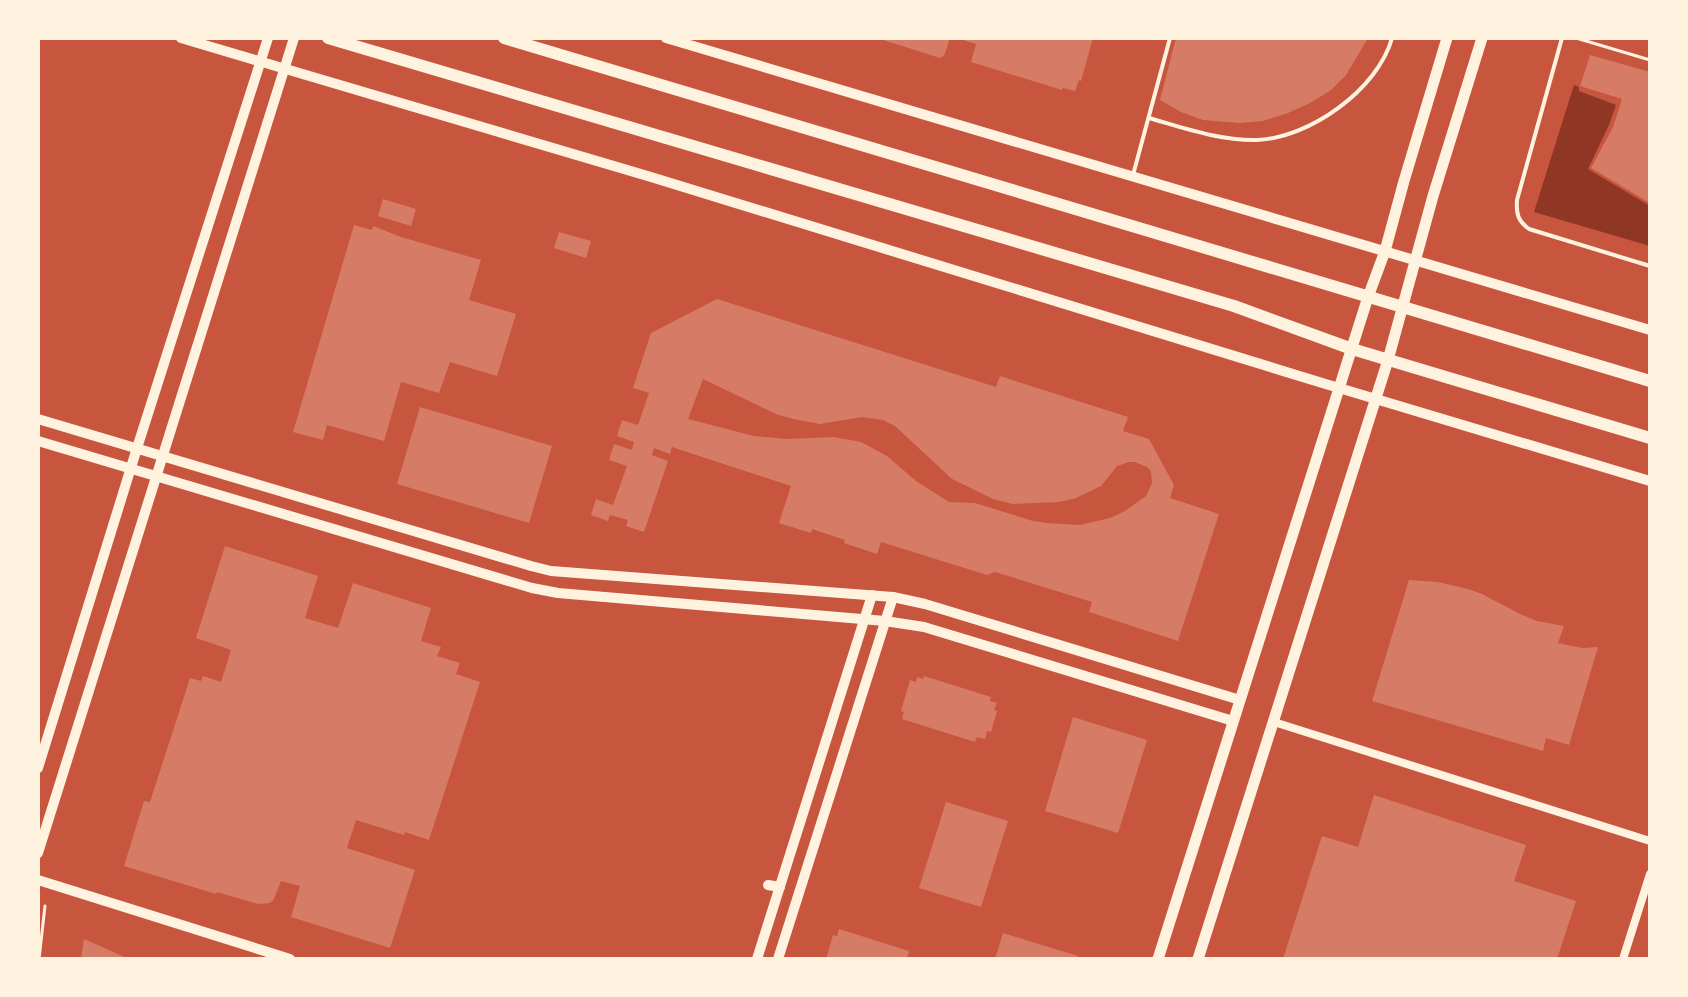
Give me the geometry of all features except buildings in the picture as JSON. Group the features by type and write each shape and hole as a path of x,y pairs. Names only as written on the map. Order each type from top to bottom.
{"main road":[{"path":"328,38 1234,306 1352,349 1650,438"},
{"path":"504,38 1650,381"},
{"path":"1158,959 1385,251 1447,38"},
{"path":"1198,959 1376,399 1433,196 1482,38"}],"street":[{"path":"181,38 651,177 1650,481"},
{"path":"38,768 130,468 268,38"},
{"path":"38,853 294,38"},
{"path":"666,38 1650,330"},
{"path":"38,419 551,571 893,597 1240,700"},
{"path":"38,441 545,590 924,627 1233,721"},
{"path":"757,959 872,595"},
{"path":"778,959 893,597"},
{"path":"1274,722 1650,841"},
{"path":"1623,959 1650,874"},
{"path":"38,880 290,959"},
{"path":"768,885 780,887"}],"lane":[{"path":"1133,176 1170,38"},
{"path":"1149,118 1196,132 1231,138 1259,140 1287,134 1316,121 1361,89 1388,52 1392,38"},
{"path":"1562,38 1517,200 1516,212 1520,223 1529,229 1650,266"}],"path":[{"path":"1576,38 1650,60"},
{"path":"39,959 45,906"}],"shaded area":[{"path":"1574,85 1579,87 1579,91 1616,105 1588,169 1650,206 1650,246 1534,212"}]}
